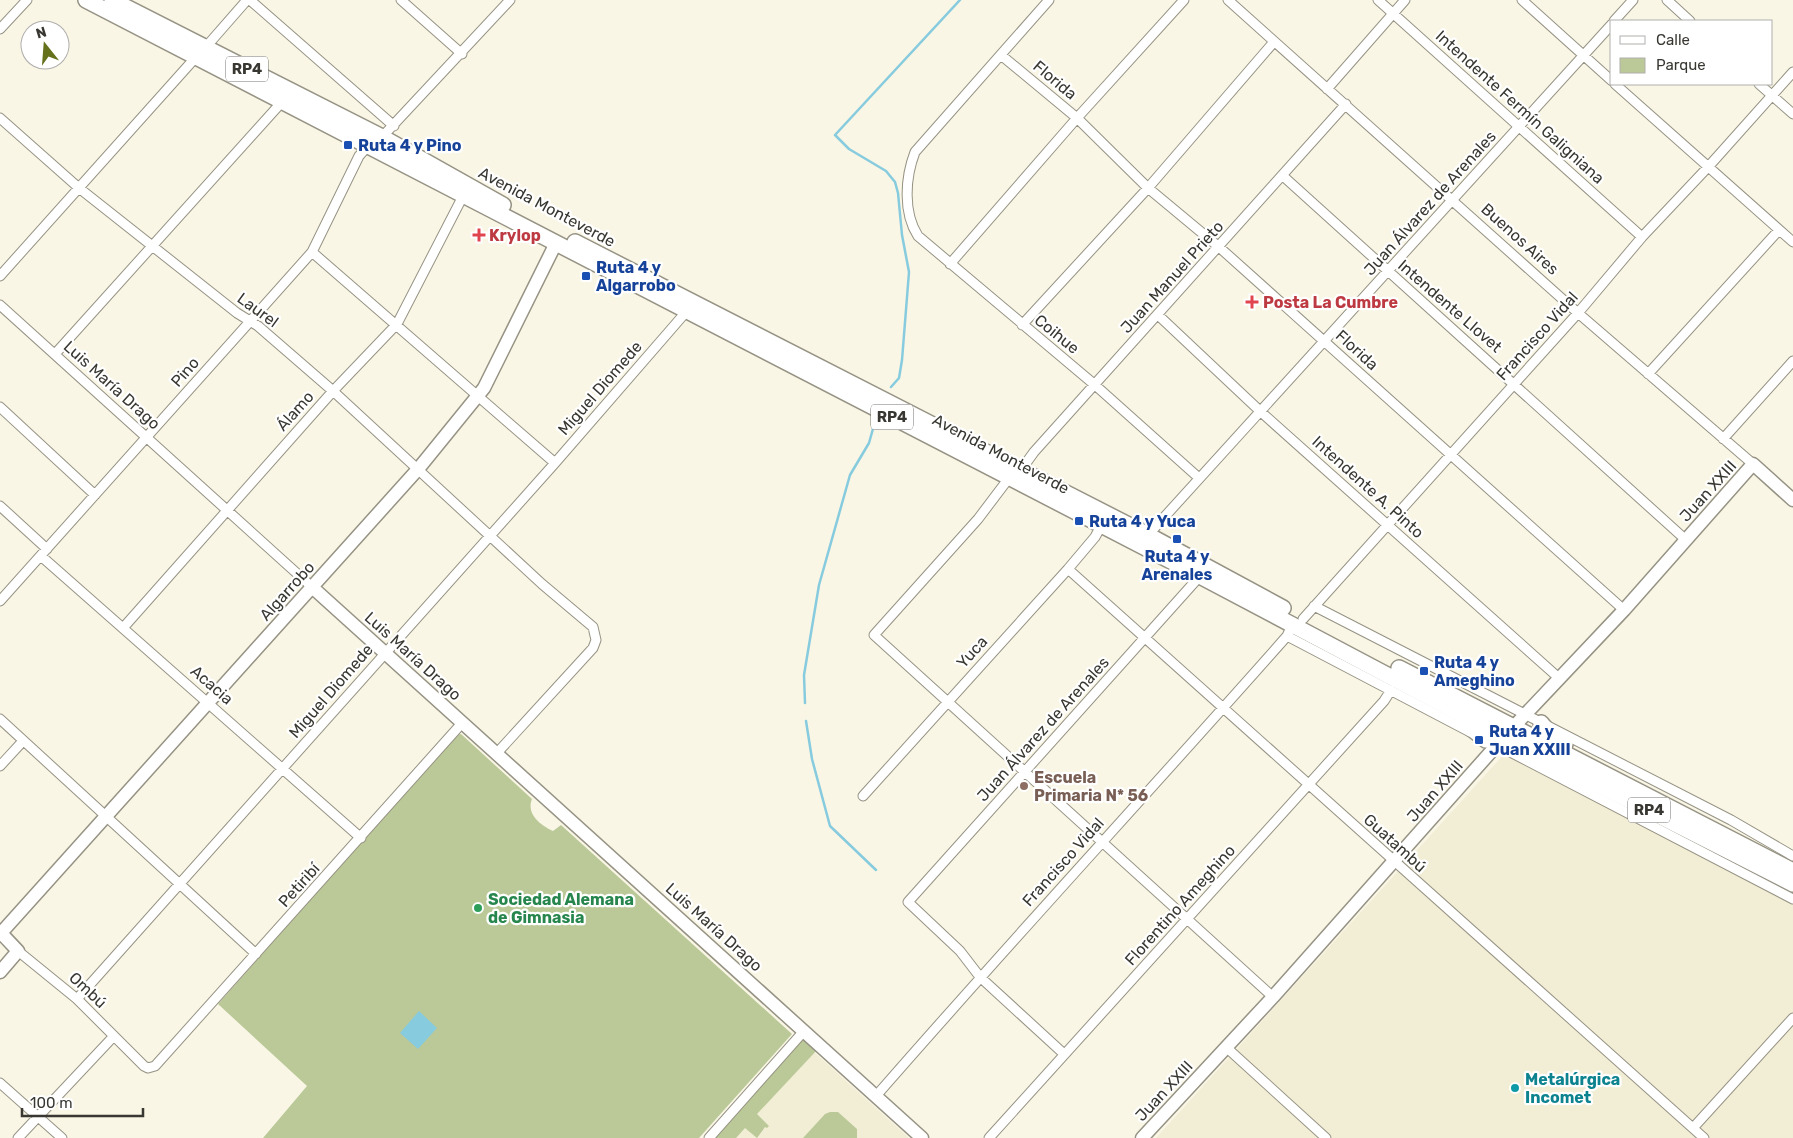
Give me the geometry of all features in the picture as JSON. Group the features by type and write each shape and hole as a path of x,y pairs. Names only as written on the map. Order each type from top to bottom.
{"main road":[{"name":"Avenida Monteverde","path":"86,0 382,137 493,200 1015,474 1101,526 1200,576 1500,737 1793,884"},
{"name":"Avenida Monteverde","path":"112,0 281,103 556,243 686,312 1015,474 1148,535 1294,627 1416,689 1422,699 1470,727 1617,780 1793,871"},
{"path":"1542,723 1550,734 1607,768 1617,780"}],"street":[{"path":"0,30 27,0"},
{"path":"0,276 249,0 394,126"},
{"path":"401,0 462,54"},
{"path":"367,147 394,126 510,0"},
{"path":"1002,55 1049,0"},
{"path":"950,264 1077,118 1184,0"},
{"name":"Buenos Aires","path":"1228,0 1578,314 1793,500"},
{"name":"Intendente Fermín Galigniana","path":"1378,0 1642,237"},
{"path":"1327,89 1405,0"},
{"path":"1522,0 1610,79"},
{"name":"Juan Álvarez de Arenales","path":"1616,20 1633,0"},
{"path":"1667,0 1689,20"},
{"name":"Juan Álvarez de Arenales","path":"1148,535 1610,26"},
{"path":"1022,325 1148,188 1274,43"},
{"name":"Florida","path":"1002,55 1077,118 1148,188 1219,247 1624,610"},
{"name":"Coihue","path":"1002,55 915,152 910,166 908,206 911,225 918,236 1095,385 1199,478"},
{"name":"Francisco Vidal","path":"876,1096 1101,841 1578,314 1642,237 1793,72"},
{"path":"1616,85 1793,242"},
{"path":"1760,85 1793,114"},
{"path":"54,354 281,103"},
{"name":"Juan Manuel Prieto","path":"947,702 874,635 978,519 1034,452 1346,104"},
{"name":"Laurel","path":"0,118 79,188 152,247 250,321 333,391 542,584 593,627 596,634 593,648 497,753"},
{"name":"Pino","path":"0,601 312,252 359,156 367,147"},
{"name":"Intendente Llovet","path":"1283,176 1686,540"},
{"name":"Álamo","path":"122,628 333,391 397,324 463,196"},
{"path":"1648,374 1780,230"},
{"name":"Algarrobo","path":"0,932 312,587 479,396 556,243"},
{"path":"312,252 555,463"},
{"name":"Luis María Drago","path":"0,305 226,512 386,652 922,1138"},
{"name":"Miguel Diomede","path":"77,999 284,769 686,312"},
{"name":"Intendente A. Pinto","path":"1158,315 1261,412 1560,679"},
{"name":"Juan XXIII","path":"1723,440 1793,361"},
{"path":"0,407 95,495"},
{"name":"Juan XXIII","path":"1142,1138 1227,1048 1394,863 1500,737 1526,715 1624,610 1753,464"},
{"name":"Acacia","path":"0,506 44,553 122,628 361,838"},
{"name":"Yuca","path":"863,796 1068,569 1095,537 1101,526"},
{"name":"Guatambú","path":"1068,569 1224,707 1394,863 1704,1138"},
{"name":"Juan Álvarez de Arenales","path":"980,977 960,951 908,902 1200,576"},
{"path":"1314,606 1731,820 1793,856"},
{"path":"1294,627 1391,690 1500,737 1793,899"},
{"name":"Florentino Ameghino","path":"989,1138 1384,702 1391,690"},
{"path":"947,702 1273,997"},
{"path":"0,719 256,954"},
{"name":"Petiribí","path":"154,1066 361,838 463,722"},
{"path":"0,766 23,741"},
{"name":"Ombú","path":"0,932 18,951 77,999 144,1066 148,1068 154,1066"},
{"path":"0,972 18,951"},
{"path":"980,977 1064,1054"},
{"path":"1693,1128 1793,1018"},
{"path":"710,1138 804,1031"},
{"path":"18,1138 113,1037"},
{"path":"1227,1048 1326,1138"},
{"path":"0,1083 62,1138"}],"shaded area":[{"path":"1506,752 1793,902 1793,1138 1156,1138"},
{"path":"804,1043 909,1138 719,1138"}],"green space":[{"name":"Sociedad Alemana de Gimnasia","path":"461,734 532,799 531,809 533,814 543,826 553,831 561,825 792,1034 699,1138 263,1138 307,1086 218,1004 456,735"},
{"path":"803,1036 817,1050 757,1114 769,1126 765,1127 757,1138 745,1128 736,1138 712,1138"},
{"path":"838,1112 857,1129 857,1138 803,1138 825,1114"}],"water":[{"path":"419,1011 437,1028 418,1049 400,1033"}],"waterway":[{"path":"891,387 899,378 902,360 909,272 902,235 898,193 895,182 886,171 849,149 835,135 960,0"},
{"path":"805,703 804,675 819,585 850,475 869,443 876,418"},
{"path":"806,721 812,759 830,826 876,870"}],"place":[{"name":"Ruta 4 y Pino","path":"348,145"},
{"name":"Krylop","path":"479,235"},
{"name":"Ruta 4 y Algarrobo","path":"586,276"},
{"name":"Posta La Cumbre","path":"1252,302"},
{"name":"Ruta 4 y Yuca","path":"1079,521"},
{"name":"Ruta 4 y Arenales","path":"1177,539"},
{"name":"Ruta 4 y Ameghino","path":"1424,671"},
{"name":"Ruta 4 y Juan XXIII","path":"1479,740"},
{"name":"Escuela Primaria N* 56","path":"1024,786"},
{"name":"Sociedad Alemana de Gimnasia","path":"478,908"},
{"name":"Metalúrgica Incomet","path":"1515,1088"}]}
